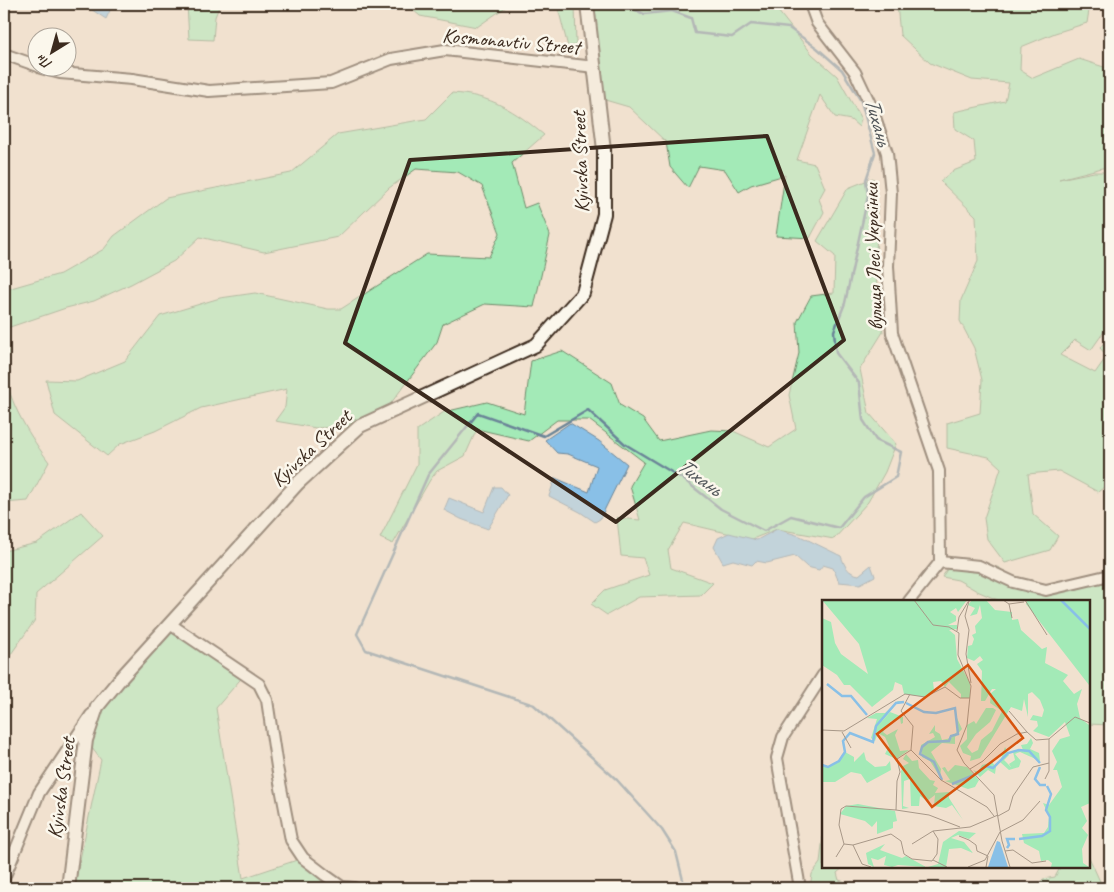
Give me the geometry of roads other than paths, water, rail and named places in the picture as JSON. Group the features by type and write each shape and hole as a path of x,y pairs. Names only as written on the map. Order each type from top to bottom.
{"main road":[{"name":"Kyivska Street","path":"68,888 86,740 97,707 298,483 360,426 536,345 583,293 604,214 604,150 587,4"}],"street":[{"name":"вулиця Лесі Українки","path":"810,4 817,23 855,72 872,108 887,153 892,193 888,266 892,333 939,471 940,562"},
{"name":"Kosmonavtiv Street","path":"78,74 132,79 209,91 332,83 391,59 445,50 595,67"},
{"path":"4,54 28,62"},
{"path":"910,600 940,562 979,566 1013,582 1046,590 1110,576"},
{"path":"170,624 259,684 268,700 277,767 291,840 303,858 324,875 342,887 354,888"},
{"path":"800,888 777,758 783,737 822,677"},
{"path":"4,878 38,793 97,707"}],"water":[{"path":"83,4 113,4 106,19"},
{"path":"570,423 599,441 627,464 600,519 595,522 549,496 555,478 589,492 597,466 568,454 557,453 545,440"},
{"path":"494,487 501,487 508,495 488,529 461,519 444,510 449,498 484,512"},
{"path":"777,529 800,536 841,556 847,569 852,573 859,575 871,565 875,576 860,584 839,582 833,568 823,565 819,570 807,567 795,556 767,563 756,561 752,565 733,560 723,563 714,547 718,538 729,533 757,540"}],"waterway":[{"name":"Тихань","path":"623,4 644,14 672,11 691,18 695,33 732,37 751,24 789,28 817,48 842,70 861,101 875,153 866,180 868,196 845,303 834,331 836,353 859,383 863,420 876,440 901,452 896,477 864,497 839,528 791,516 764,531 721,509 683,479 625,444 588,410 544,436 478,413 428,475 357,634 366,650 534,705 617,780 662,830 676,852 685,888"}]}
